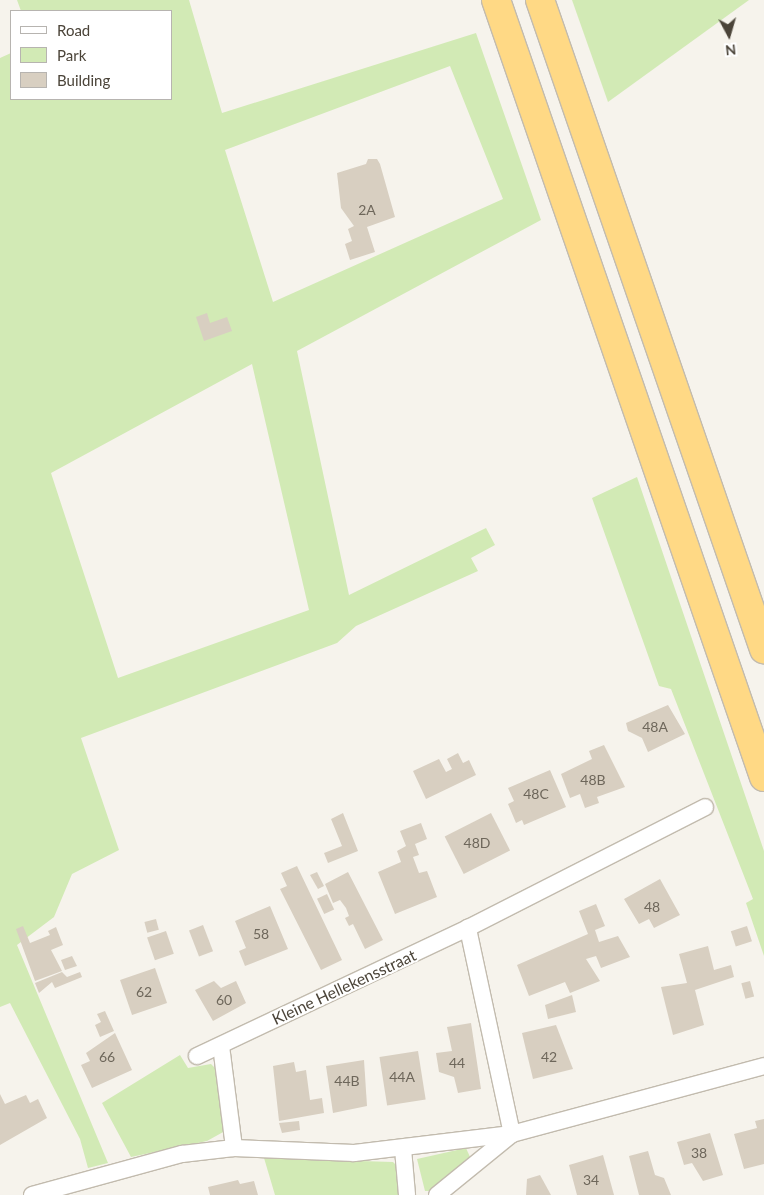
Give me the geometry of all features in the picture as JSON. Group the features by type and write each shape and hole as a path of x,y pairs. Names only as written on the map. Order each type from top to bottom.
{"highway":[{"path":"496,0 764,778"},
{"path":"540,0 764,649"}],"street":[{"name":"Kleine Hellekensstraat","path":"197,1056 468,928 705,807"},
{"path":"468,928 512,1134"},
{"path":"221,1046 234,1148"},
{"path":"32,1195 182,1154 234,1148 309,1153 403,1149 512,1134 764,1066"},
{"path":"437,1195 512,1134"},
{"path":"403,1149 407,1195"}],"green space":[{"path":"17,0 189,0 222,113 476,33 541,220 297,351 349,595 486,528 495,545 471,558 478,571 356,626 337,643 81,738 119,850 72,874 54,917 17,945 108,1163 88,1168 80,1139 10,1003 0,1007 0,58 10,53 10,100 172,100 172,10 21,10","holes":["450,66 503,199 273,302 225,150","252,364 309,610 118,678 51,473"]},
{"path":"572,0 749,0 608,102"},
{"path":"637,477 764,851 764,956 746,903 753,899 671,689 659,686 592,498"},
{"path":"180,1055 188,1068 211,1064 217,1070 225,1131 207,1141 131,1157 102,1103"},
{"path":"466,1148 470,1157 431,1191 425,1191 417,1159"},
{"path":"264,1158 393,1162 399,1168 399,1195 275,1195"}],"building":[{"path":"368,159 377,159 380,164 395,217 367,227 375,252 350,260 345,244 352,241 348,229 354,226 341,208 337,173 366,164"},
{"path":"207,313 210,323 227,317 232,331 204,341 196,317"},
{"path":"668,705 685,734 648,752 642,738 628,731 626,723"},
{"path":"604,745 625,787 597,797 599,803 585,808 580,794 570,798 561,774 592,759 589,751"},
{"path":"458,753 463,763 469,760 476,775 426,799 413,771 439,759 446,772 452,769 447,759"},
{"path":"550,770 566,807 524,825 522,820 516,823 508,804 514,801 508,788"},
{"path":"343,813 358,851 328,863 324,853 342,846 331,819"},
{"path":"491,813 510,850 464,874 445,837"},
{"path":"421,823 427,839 415,844 419,855 413,857 419,873 427,871 437,897 395,914 378,872 401,862 397,851 406,846 400,831"},
{"path":"297,866 342,960 321,970 280,889 287,886 281,873"},
{"path":"317,872 324,886 318,889 310,875"},
{"path":"348,872 383,940 365,949 353,924 349,926 345,918 349,916 346,908 340,900 333,903 325,884"},
{"path":"660,879 680,915 654,928 649,919 639,924 624,899"},
{"path":"327,894 334,909 324,914 317,899"},
{"path":"596,904 605,926 595,930 599,942 618,936 630,957 601,968 596,956 586,959 600,981 570,993 565,982 529,996 517,965 588,934 579,911"},
{"path":"270,906 288,949 245,966 239,951 246,948 235,921"},
{"path":"156,919 159,930 147,933 144,922"},
{"path":"203,925 213,951 199,957 189,930"},
{"path":"23,926 30,943 50,935 48,931 56,927 63,945 51,950 62,971 35,981 16,929"},
{"path":"747,926 752,941 736,946 731,931"},
{"path":"166,931 174,954 155,960 147,938"},
{"path":"708,946 714,970 731,965 734,977 695,990 704,1025 673,1035 661,987 687,983 679,954"},
{"path":"72,956 77,966 65,970 61,960"},
{"path":"155,968 167,1003 132,1015 120,980"},
{"path":"62,972 67,977 80,972 82,977 55,988 52,982 39,993 35,983"},
{"path":"214,981 221,988 236,981 246,1003 213,1021 195,990"},
{"path":"750,981 754,996 745,999 741,983"},
{"path":"572,995 576,1012 548,1019 545,1005"},
{"path":"105,1011 114,1031 100,1037 95,1025 101,1022 97,1014"},
{"path":"471,1023 481,1089 458,1093 454,1077 439,1072 436,1053 452,1051 447,1027"},
{"path":"556,1025 573,1069 533,1079 522,1033"},
{"path":"115,1033 132,1070 92,1088 81,1065 90,1061 86,1053"},
{"path":"418,1051 426,1099 387,1105 379,1057"},
{"path":"364,1060 367,1106 333,1113 326,1066"},
{"path":"294,1062 296,1072 306,1070 310,1100 322,1098 324,1113 279,1121 273,1066"},
{"path":"0,1094 5,1104 26,1095 30,1103 38,1099 47,1118 0,1145"},
{"path":"764,1119 764,1164 744,1169 734,1134 757,1128 755,1121"},
{"path":"299,1121 300,1130 282,1133 279,1123"},
{"path":"710,1133 723,1175 703,1181 692,1163 684,1165 677,1142"},
{"path":"648,1151 655,1175 664,1178 671,1195 639,1195 629,1156"},
{"path":"603,1155 614,1195 577,1195 569,1165"},
{"path":"540,1175 551,1195 526,1195 527,1179"},
{"path":"238,1180 240,1184 254,1181 258,1195 210,1195 208,1187"}]}
